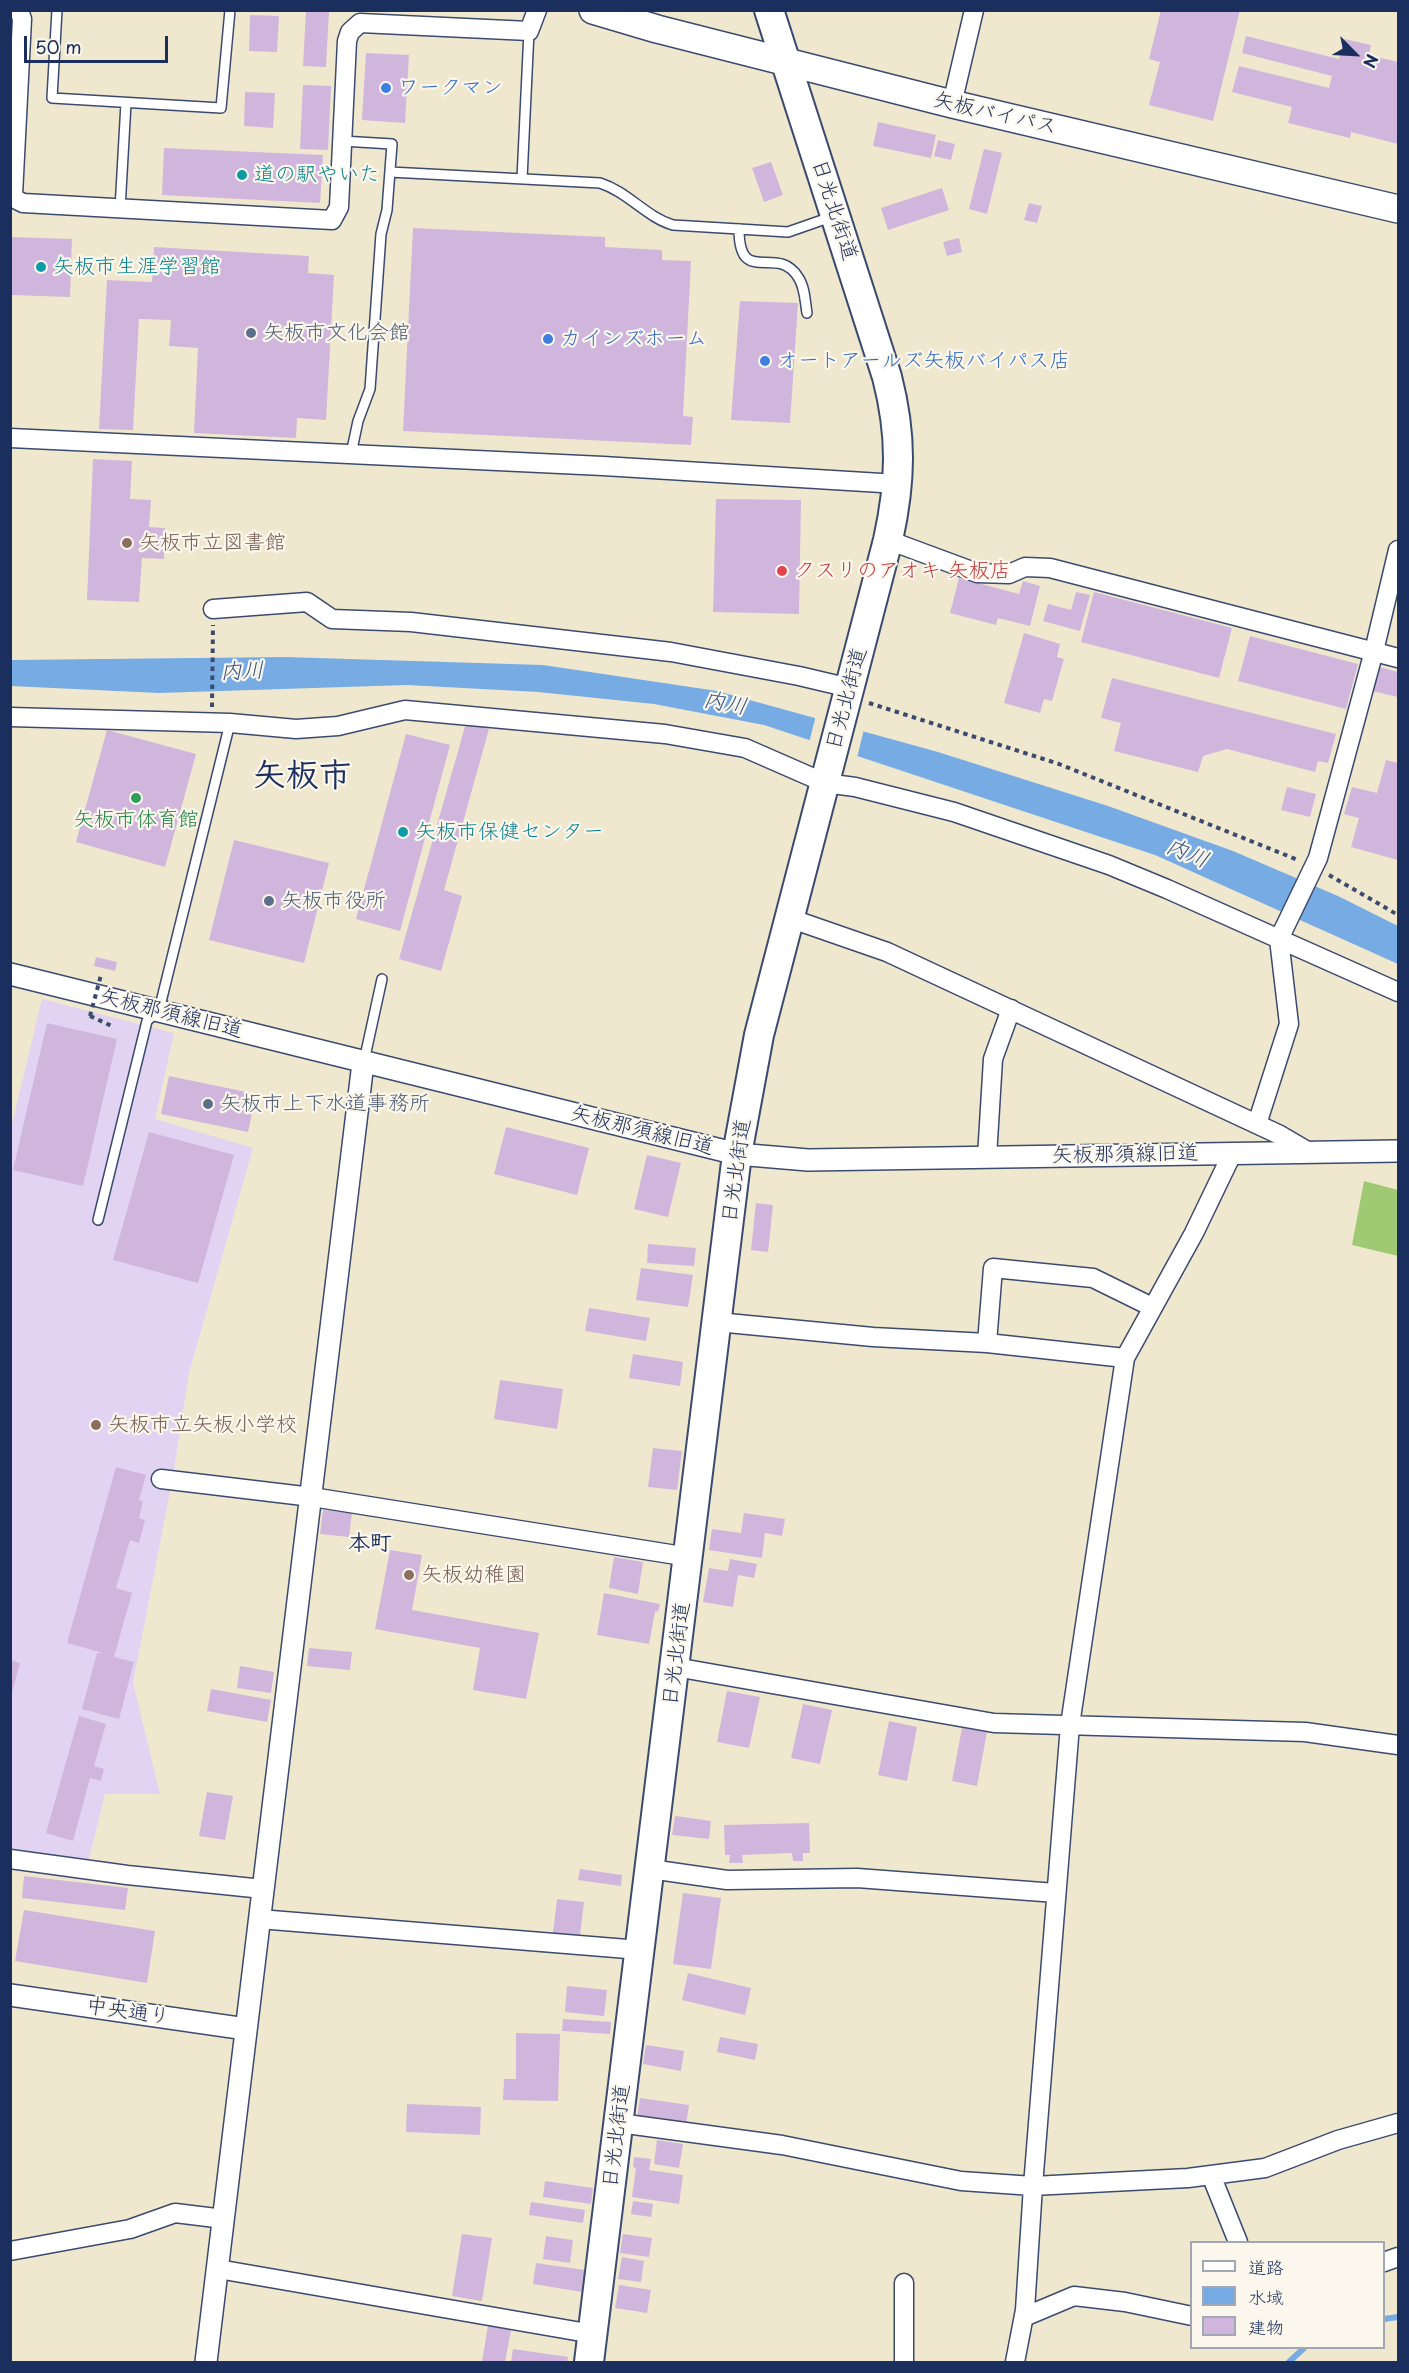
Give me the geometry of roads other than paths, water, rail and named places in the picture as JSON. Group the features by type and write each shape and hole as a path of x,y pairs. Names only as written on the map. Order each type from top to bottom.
{"highway":[{"name":"日光北街道","path":"589,2362 737,1154 759,1035 888,540 900,458 894,406 836,216 769,10"}],"main road":[{"name":"矢板バイパス","path":"593,10 657,29 952,104 1398,209"}],"street":[{"path":"19,10 22,19 13,195 17,200 22,203 332,220 339,207 347,41 354,27 360,23 529,31 537,10"},
{"path":"952,104 974,10"},
{"path":"10,438 615,467 898,484"},
{"path":"888,540 977,573 1009,574 1025,567 1050,568 1398,658"},
{"path":"1257,1124 1289,1024 1279,939 1318,858 1374,651 1398,550"},
{"path":"213,609 307,602 332,619 411,622 671,652 800,675 847,697"},
{"path":"10,717 221,723 296,729 338,726 405,710 653,733 745,748 826,778 965,816 1109,865 1398,992"},
{"path":"789,918 887,952 1257,1124 1309,1152"},
{"name":"矢板那須線旧道","path":"10,974 737,1154 808,1160 1398,1151"},
{"path":"987,1157 993,1059 1011,1009"},
{"path":"206,2362 363,1063"},
{"path":"1015,2362 1024,2316 1070,1725 1125,1358 1194,1233 1232,1154"},
{"path":"987,1343 993,1268 1093,1278 1152,1306"},
{"path":"717,1322 873,1337 987,1343 1125,1358"},
{"path":"161,1479 312,1497 688,1557"},
{"path":"675,1667 994,1722 1305,1732 1398,1745"},
{"path":"10,1859 126,1875 263,1889"},
{"path":"650,1869 727,1880 857,1878 1056,1893"},
{"path":"259,1919 640,1950"},
{"name":"中央通り","path":"10,1995 246,2029"},
{"path":"619,2123 782,2145 961,2181 1033,2186 1119,2183 1265,2168 1338,2140 1398,2123"},
{"path":"1211,2175 1238,2241"},
{"path":"10,2251 130,2229 175,2213 224,2218"},
{"path":"218,2269 593,2334"},
{"path":"904,2283 904,2362"},
{"path":"1024,2316 1074,2296 1125,2302 1190,2316"}],"lane":[{"path":"57,10 52,98 221,108 230,10"},
{"path":"522,179 529,31"},
{"path":"120,209 126,103"},
{"path":"342,141 392,144 387,210 381,234 370,389 358,421 351,454"},
{"path":"390,172 600,183 621,193 661,222 673,225 795,231 836,216"},
{"path":"739,229 740,251 744,257 752,261 780,263 799,278 807,313"},
{"path":"98,1220 147,1021 159,1010 221,723"},
{"path":"363,1063 382,979"}],"water":[{"name":"内川","path":"285,657 543,665 717,691 938,752 1108,806 1233,851 1338,896 1398,926 1398,964 1155,855 764,725 654,704 538,692 407,685 159,693 11,686 11,660"}],"waterway":[{"path":"1385,2319 1398,2317"},
{"path":"1289,2362 1303,2349"}],"place":[{"name":"ワークマン","path":"386,88"},
{"name":"道の駅やいた","path":"242,175"},
{"name":"矢板市生涯学習館","path":"41,267"},
{"name":"矢板市文化会館","path":"251,333"},
{"name":"カインズホーム","path":"548,339"},
{"name":"オートアールズ矢板バイパス店","path":"765,361"},
{"name":"矢板市立図書館","path":"127,543"},
{"name":"クスリのアオキ 矢板店","path":"782,571"},
{"name":"矢板市体育館","path":"136,798"},
{"name":"矢板市保健センター","path":"403,832"},
{"name":"矢板市役所","path":"269,901"},
{"name":"矢板市上下水道事務所","path":"208,1104"},
{"name":"矢板市立矢板小学校","path":"96,1425"},
{"name":"矢板幼稚園","path":"409,1575"}],"district":[{"name":"矢板市","path":"302,777"},
{"name":"本町","path":"370,1544"}]}
